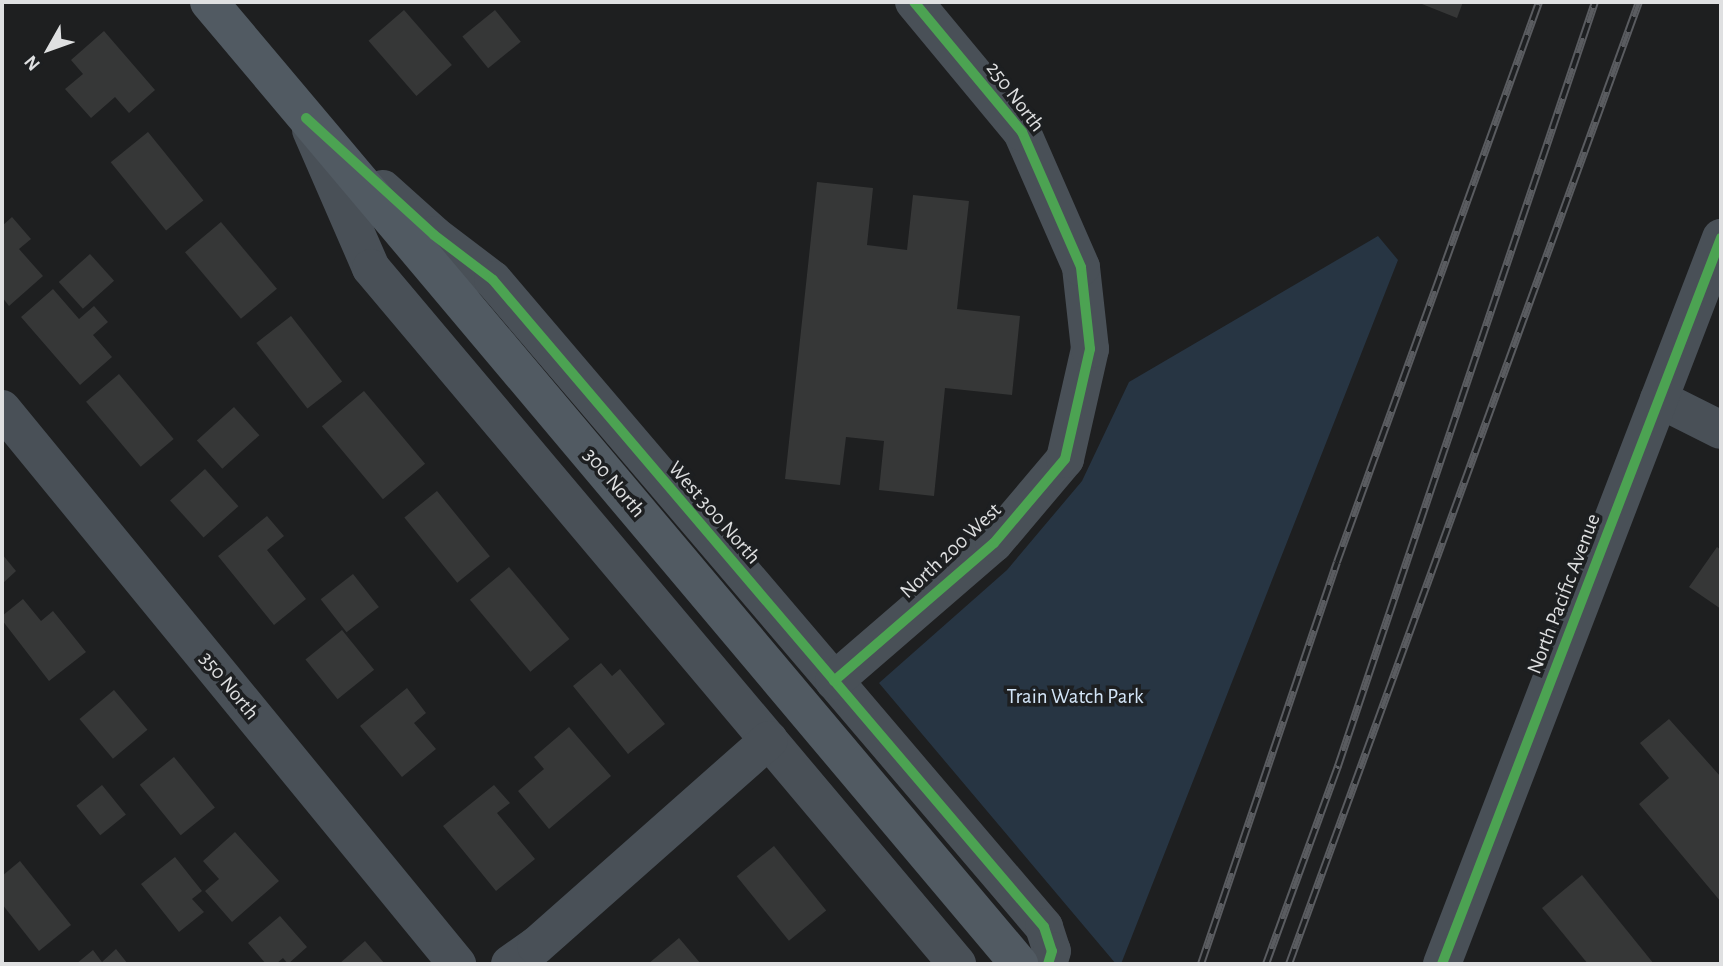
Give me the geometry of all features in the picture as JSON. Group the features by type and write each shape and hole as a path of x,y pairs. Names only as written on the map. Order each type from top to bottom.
{"main road":[{"name":"300 North","path":"209,2 1019,964"}],"street":[{"name":"250 North","path":"914,2 1023,132 1081,267"},
{"name":"West 300 North","path":"306,118 434,236 493,281 1044,928 1052,951 1048,964"},
{"path":"306,118 371,268 957,964"},
{"name":"North Pacific Avenue","path":"1442,964 1721,237"},
{"name":"North 200 West","path":"834,681 994,542 1065,459 1090,349 1081,267"},
{"path":"1659,399 1721,430"},
{"name":"350 North","path":"2,409 457,964"},
{"path":"510,964 536,946 769,740"}],"green space":[{"name":"Train Watch Park","path":"1378,236 1398,260 1121,964 1116,964 879,683 1007,570 1082,481 1129,382"}],"building":[{"path":"1417,2 1463,2 1457,18"},
{"path":"404,10 452,65 416,96 369,41"},
{"path":"495,10 521,42 488,68 462,36"},
{"path":"104,31 155,90 129,113 115,97 91,118 65,89 83,74 71,60"},
{"path":"148,132 203,200 166,231 111,162"},
{"path":"817,182 873,188 867,245 907,250 913,195 969,201 957,309 1020,316 1012,395 945,388 934,496 879,490 884,441 846,437 840,485 785,479"},
{"path":"12,217 31,239 19,249 43,276 9,306 2,297 2,226"},
{"path":"221,222 277,289 241,319 185,252"},
{"path":"90,254 114,281 83,309 59,282"},
{"path":"53,289 79,319 94,306 108,322 93,335 112,357 80,385 21,317"},
{"path":"291,316 342,381 307,408 256,343"},
{"path":"119,374 174,439 141,467 86,402"},
{"path":"364,391 425,464 383,499 322,426"},
{"path":"234,407 259,435 222,469 197,440"},
{"path":"205,469 238,506 204,538 170,500"},
{"path":"437,491 490,556 457,583 404,517"},
{"path":"267,516 284,536 267,550 306,599 274,625 218,556"},
{"path":"1717,547 1721,550 1721,609 1689,587"},
{"path":"2,554 16,571 2,584"},
{"path":"509,567 569,639 530,672 470,600"},
{"path":"353,574 379,607 347,632 321,599"},
{"path":"23,599 41,621 53,611 86,652 49,681 2,620 2,616"},
{"path":"342,630 374,670 338,699 305,660"},
{"path":"601,663 612,676 620,669 665,724 628,754 573,686"},
{"path":"407,688 426,713 414,723 436,749 402,777 360,726"},
{"path":"114,690 147,730 113,759 80,719"},
{"path":"1669,719 1721,777 1721,902 1639,804 1669,778 1640,743"},
{"path":"569,727 611,776 549,829 518,791 544,769 534,757"},
{"path":"174,757 215,808 181,835 140,785"},
{"path":"102,785 126,815 100,835 76,806"},
{"path":"494,785 510,803 497,813 535,859 496,891 443,826"},
{"path":"235,832 279,881 232,922 205,891 219,879 203,861"},
{"path":"774,846 826,911 789,941 737,876"},
{"path":"175,857 202,891 192,899 204,912 179,932 141,884"},
{"path":"20,861 71,925 39,951 2,904 2,876"},
{"path":"1582,875 1654,964 1588,964 1542,908"},
{"path":"280,916 307,947 288,964 283,958 276,964 266,964 248,943"},
{"path":"679,938 701,964 648,964"},
{"path":"365,941 385,964 339,964"},
{"path":"116,949 128,964 76,964 93,950 102,962"}],"railway":[{"path":"1201,964 1337,562 1539,2"},
{"path":"1266,964 1338,766 1595,2"},
{"path":"1289,964 1639,2"}],"cycle path":[{"path":"834,681 994,543 1065,459 1090,349 1081,267 1022,132 914,2"},
{"path":"306,118 434,235 493,280 1044,927 1052,951 1048,964"},
{"path":"1442,964 1721,238"}]}
